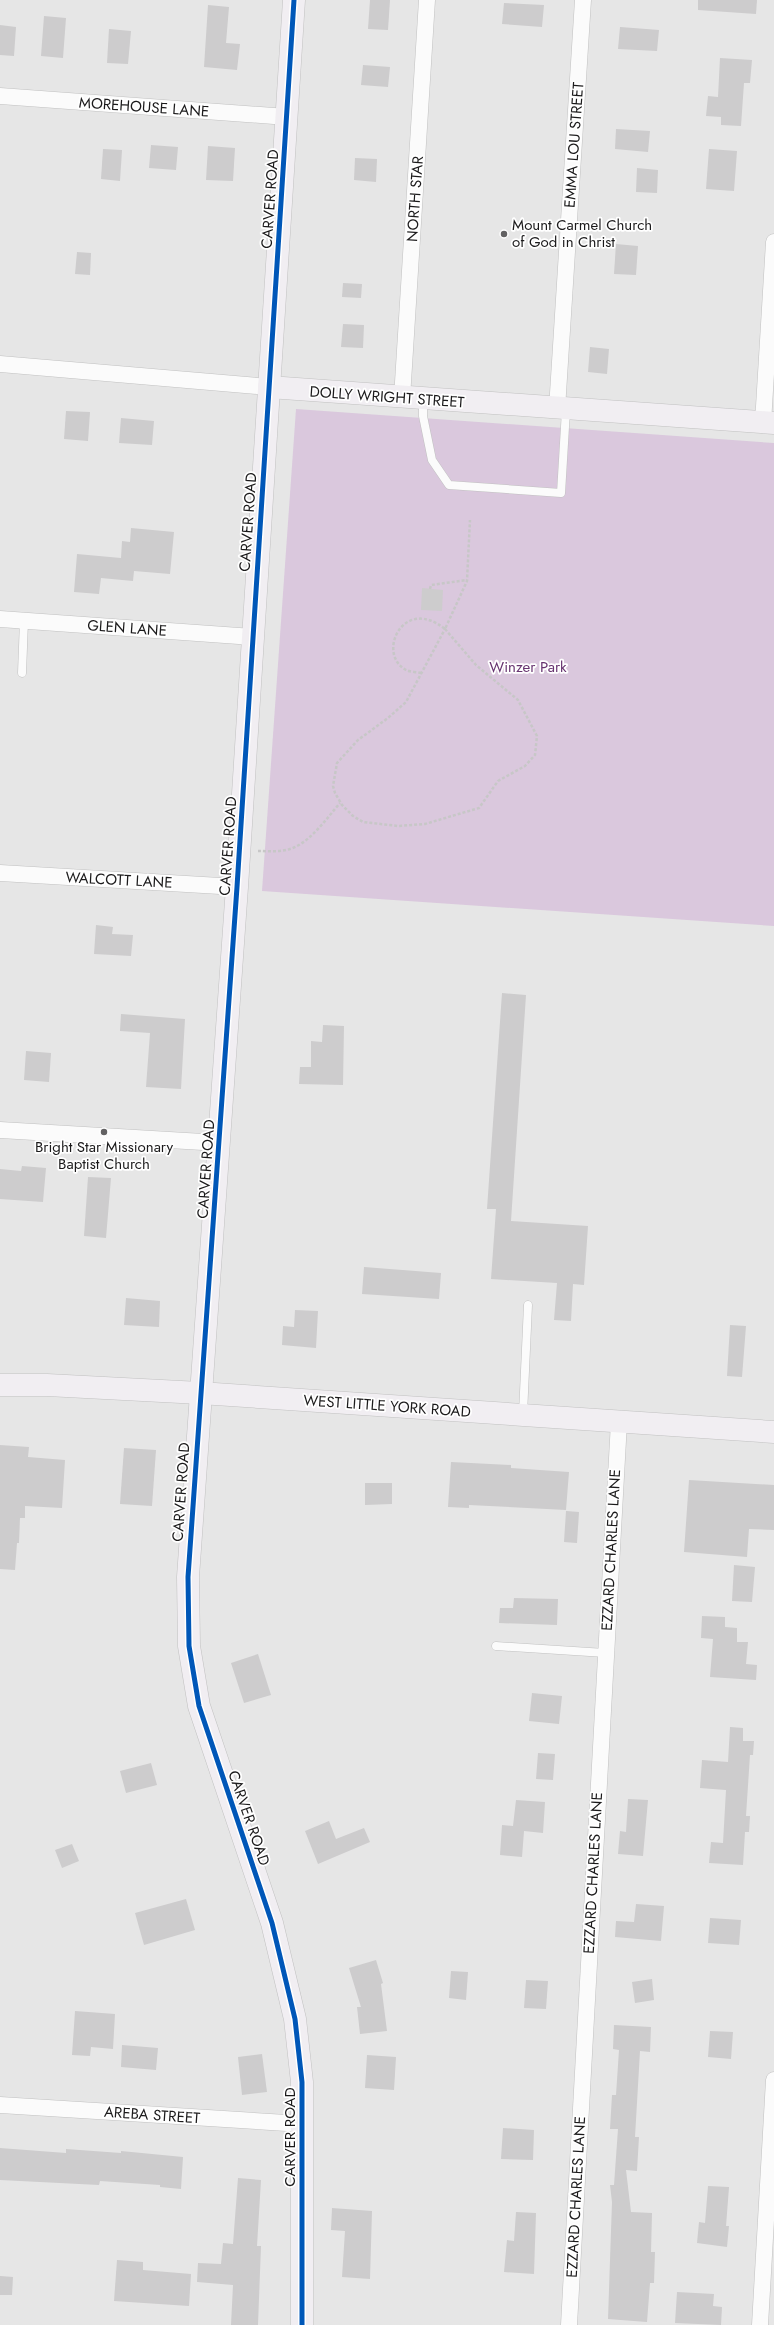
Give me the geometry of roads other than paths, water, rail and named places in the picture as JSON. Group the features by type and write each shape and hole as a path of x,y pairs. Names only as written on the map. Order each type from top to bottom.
{"street":[{"name":"CARVER ROAD","path":"294,0 238,887 220,1143 200,1393 187,1614 192,1675 199,1706 281,1955 295,2019 302,2082 303,2124 302,2325"},
{"name":"NORTH STAR","path":"413,399 427,0"},
{"name":"EMMA LOU STREET","path":"561,410 583,0"},
{"name":"MOREHOUSE LANE","path":"0,96 287,118"},
{"path":"768,423 774,242"},
{"name":"DOLLY WRIGHT STREET","path":"0,364 413,399 768,423"},
{"name":"GLEN LANE","path":"0,619 253,637"},
{"name":"WALCOTT LANE","path":"0,873 238,887"},
{"path":"0,1130 220,1143"},
{"name":"WEST LITTLE YORK ROAD","path":"0,1385 47,1385 200,1393 774,1432"},
{"name":"EZZARD CHARLES LANE","path":"569,2325 605,1653 619,1422"},
{"path":"760,2325 774,2080"},
{"name":"AREBA STREET","path":"0,2105 303,2124"}],"lane":[{"path":"413,399 424,416 432,460 449,485 561,493 561,410"},
{"path":"22,673 24,621"},
{"path":"523,1415 528,1305"},
{"path":"496,1646 605,1653"}],"place":[{"name":"Mount Carmel Church of God in Christ","path":"504,234"},
{"name":"Bright Star Missionary Baptist Church","path":"104,1132"}],"park label":[{"name":"Winzer Park","path":"528,667"}]}
